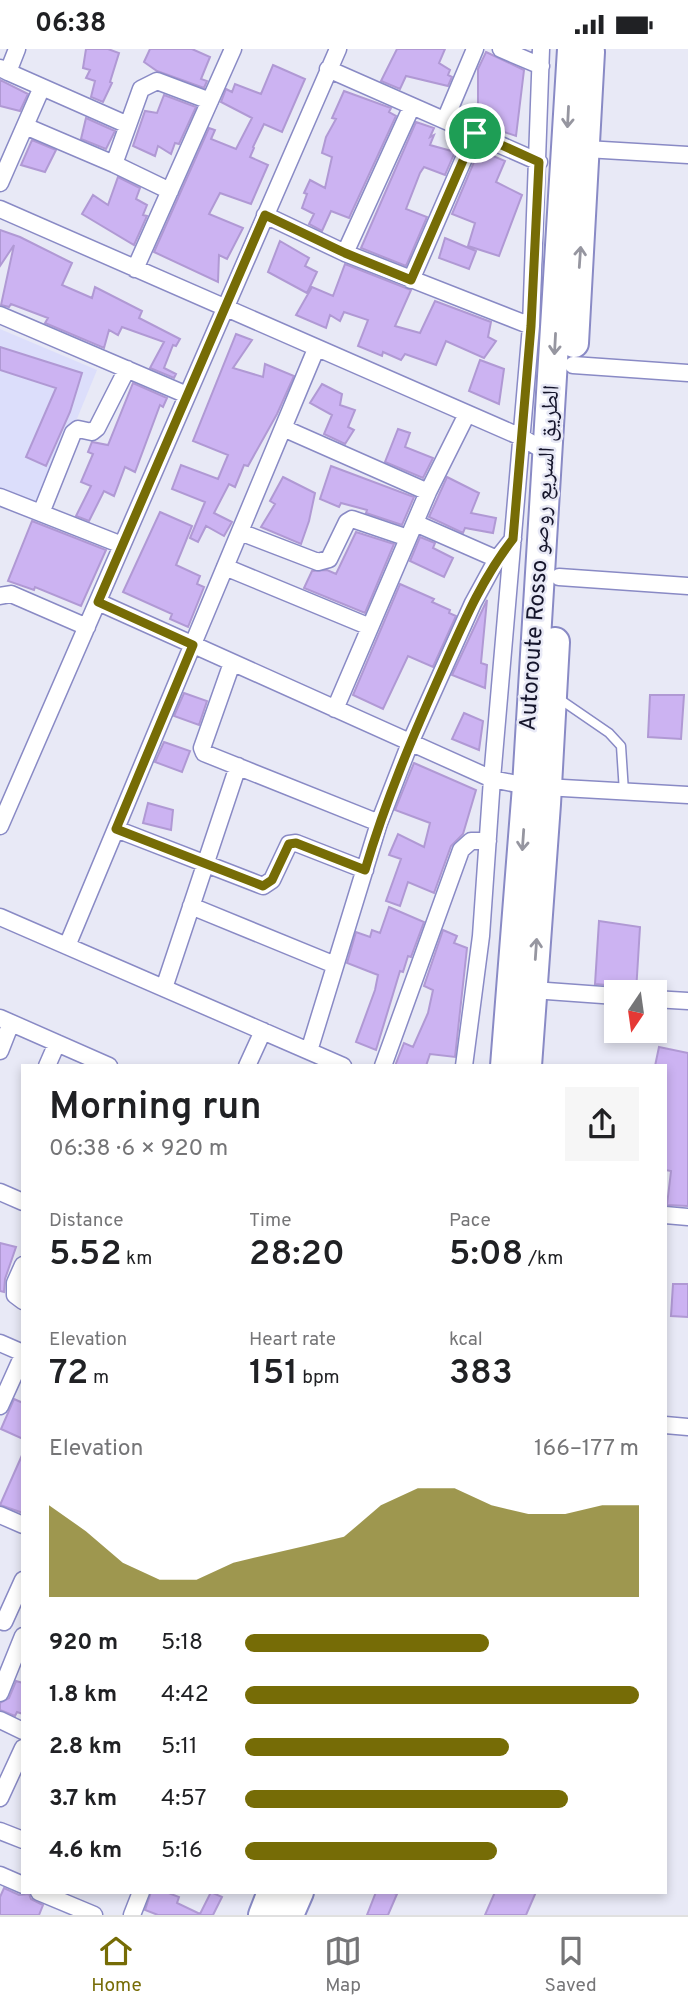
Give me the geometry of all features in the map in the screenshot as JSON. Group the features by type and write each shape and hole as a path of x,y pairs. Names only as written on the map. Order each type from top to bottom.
{"highway":[{"name":"Autoroute Rosso الطريق السريع روصو","path":"527,1064 533,990 548,453 572,49"},
{"name":"Autoroute Rosso الطريق السريع روصو","path":"505,1064 537,787 552,695 591,49"},
{"path":"263,1915 271,1894"},
{"path":"289,1915 298,1894"}],"street":[{"path":"17,49 4,70 128,125"},
{"path":"0,826 4,805 87,627 338,49"},
{"path":"445,120 475,49"},
{"path":"501,49 541,66"},
{"path":"464,1064 481,936 531,326 541,49"},
{"path":"135,269 210,101 226,51"},
{"path":"328,69 539,162"},
{"path":"114,164 141,89 157,81 210,101"},
{"path":"0,183 41,87"},
{"path":"345,253 412,106"},
{"path":"25,126 170,191"},
{"path":"411,280 475,133"},
{"path":"586,149 688,155"},
{"path":"0,209 521,437 548,453"},
{"path":"265,215 345,253 531,326"},
{"path":"0,315 187,395"},
{"path":"67,946 316,349"},
{"path":"573,365 688,373"},
{"path":"41,513 73,433 78,429 92,432 97,428 127,369"},
{"path":"335,709 428,492 467,414"},
{"path":"283,428 428,492"},
{"path":"0,497 122,545"},
{"path":"240,532 324,562 347,522 359,520 412,531 497,559"},
{"path":"309,1051 379,823 410,743 473,603 497,559 513,539"},
{"path":"225,567 370,627"},
{"path":"559,577 688,586"},
{"path":"0,596 11,594 87,627"},
{"path":"98,602 492,779 537,787 688,795"},
{"path":"232,663 202,748 204,753 379,823"},
{"path":"164,988 238,766"},
{"path":"116,829 263,886 272,880 289,844 296,843 365,870"},
{"path":"384,1064 461,850 471,841 488,841"},
{"path":"191,906 335,965"},
{"path":"0,917 338,1064"},
{"path":"533,990 604,995"},
{"path":"667,1000 688,1001"},
{"path":"0,1051 6,1020 104,1064"},
{"path":"248,1064 263,1031"},
{"path":"48,1064 57,1043"},
{"path":"0,1192 21,1201"},
{"path":"667,1215 688,1217"},
{"path":"21,1271 14,1290 15,1295 21,1300"},
{"path":"0,1343 21,1353"},
{"path":"0,1406 21,1359"},
{"path":"667,1425 688,1427"},
{"path":"0,1515 21,1524"},
{"path":"21,1584 2,1622 21,1632"},
{"path":"0,1693 21,1638"},
{"path":"0,1720 21,1730"},
{"path":"0,1798 7,1762 21,1750"},
{"path":"0,1831 21,1839"},
{"path":"0,1875 21,1884"},
{"path":"44,1894 94,1915"},
{"path":"132,1915 140,1894"}],"lane":[{"path":"552,695 609,733 621,746 624,792"}],"shaded area":[{"path":"0,329 97,370 39,511 0,495"}],"building":[{"path":"86,49 108,49 119,53 110,82 112,83 103,102 91,97 95,81 86,78 90,70 83,68"},
{"path":"150,49 192,49 210,57 201,79 207,81 204,88 157,71 144,62"},
{"path":"397,49 445,49 439,63 450,70 448,75 452,77 448,86 406,76 400,89 381,81"},
{"path":"486,52 524,70 516,136 478,123 478,69"},
{"path":"273,65 305,79 282,132 264,124 253,147 250,157 268,165 251,204 220,193 209,214 243,228 227,259 219,255 218,282 154,252 209,128 215,130 211,139 236,149 252,118 221,102 226,89 232,92 235,84 261,94"},
{"path":"0,80 28,94 20,111 0,106"},
{"path":"344,91 391,108 389,112 396,116 349,218 331,211 322,231 309,224 314,214 302,208 307,194 304,193 310,180 325,188 332,157 322,153 326,137 336,119 332,118"},
{"path":"164,95 196,107 179,144 175,143 171,154 158,146 155,156 133,146 145,111 157,113"},
{"path":"86,118 115,131 106,149 81,139"},
{"path":"416,122 434,128 430,145 455,152 445,175 424,167 420,173 406,209 427,217 406,266 361,248"},
{"path":"32,140 56,150 45,172 21,165"},
{"path":"479,150 505,161 496,182 522,195 499,256 468,246 475,223 452,214"},
{"path":"118,177 140,188 136,199 147,205 143,215 147,216 134,245 82,214 93,195 108,205"},
{"path":"0,230 72,263 62,285 92,298 95,287 142,311 139,318 180,339 176,346 173,345 164,368 176,374 174,378 150,368 164,342 122,327 118,335 109,330 104,348 45,323 48,318 11,304 9,307 1,305 14,245 0,266"},
{"path":"445,238 476,251 469,269 439,258"},
{"path":"280,241 309,258 305,266 317,272 307,293 268,272"},
{"path":"345,264 411,290 395,326 420,333 435,301 491,322 488,337 496,341 484,358 446,341 436,365 405,354 401,360 383,352 382,356 358,346 368,320 344,312 340,321 330,315 326,328 296,315 312,287 333,296"},
{"path":"236,334 252,340 233,368 263,377 265,364 294,376 277,414 248,466 244,465 235,487 229,484 214,513 232,522 224,536 206,526 198,542 190,538 205,502 172,489 181,465 218,479 228,455 193,441"},
{"path":"0,347 82,373 70,412 46,466 26,457 56,388 0,370"},
{"path":"480,360 504,369 499,404 469,391"},
{"path":"133,383 167,398 163,407 160,405 135,472 125,467 114,496 104,491 89,521 76,516 91,486 81,482 93,454 88,452 92,442 108,445"},
{"path":"322,384 342,394 340,405 355,410 348,427 354,430 345,444 324,434 332,415 310,403"},
{"path":"398,429 410,433 405,447 433,458 423,478 385,462"},
{"path":"331,466 414,497 402,525 366,513 367,510 341,503 339,507 320,499"},
{"path":"283,477 315,493 301,544 261,527 275,504 270,501"},
{"path":"447,477 479,493 471,513 496,518 493,533 465,528 463,533 429,517"},
{"path":"160,512 192,526 176,565 200,576 197,584 204,587 188,627 170,619 172,614 123,592"},
{"path":"32,521 106,550 81,606 35,587 34,590 8,581"},
{"path":"356,532 394,544 365,613 304,588 312,571 327,570 336,574"},
{"path":"420,537 435,543 433,548 453,558 444,577 410,561"},
{"path":"400,584 434,599 432,602 450,610 449,613 456,616 433,667 408,656 383,709 353,695"},
{"path":"487,600 481,663 487,665 485,688 452,675"},
{"path":"184,693 207,701 199,725 174,716"},
{"path":"650,695 684,695 681,739 648,737"},
{"path":"464,713 483,721 479,750 452,739"},
{"path":"164,742 190,751 182,772 155,762"},
{"path":"414,763 476,790 463,834 451,846 434,893 408,882 400,906 386,901 401,859 389,855 398,834 424,847 430,823 395,810"},
{"path":"148,803 173,810 171,830 143,823"},
{"path":"389,907 424,922 411,957 408,956 403,972 400,971 376,1050 356,1042 378,975 347,963 356,932 370,937 372,930 380,933"},
{"path":"599,921 640,927 637,980 604,980 604,985 595,984"},
{"path":"443,930 457,936 454,943 467,948 455,1057 430,1054 427,1064 396,1064 404,1043 413,1047 428,1013 433,990 424,986"},
{"path":"659,1047 688,1053 688,1206 667,1205 671,1171 667,1170 667,1064 655,1064"},
{"path":"0,1243 16,1247 5,1279 4,1292 0,1291"},
{"path":"673,1284 688,1284 688,1317 671,1316"},
{"path":"14,1399 21,1402 21,1438 1,1429"},
{"path":"21,1458 21,1512 0,1505"},
{"path":"16,1681 21,1682 21,1713 17,1712 15,1716 0,1710 0,1703 9,1698"},
{"path":"4,1888 19,1895 29,1894 31,1899 43,1905 39,1915 0,1915 0,1897"},
{"path":"150,1894 171,1894 179,1897 177,1903 200,1914 210,1894 222,1897 213,1915 158,1915 145,1910"},
{"path":"375,1894 397,1894 388,1915 367,1915"},
{"path":"494,1894 535,1894 526,1915 485,1915"}],"route":[{"path":"475,133 539,162 531,326 513,539 497,559 473,603 410,743 379,823 365,870 296,843 289,844 272,880 263,886 116,829 193,645 98,602 265,215 345,253 411,280 475,133"}]}
